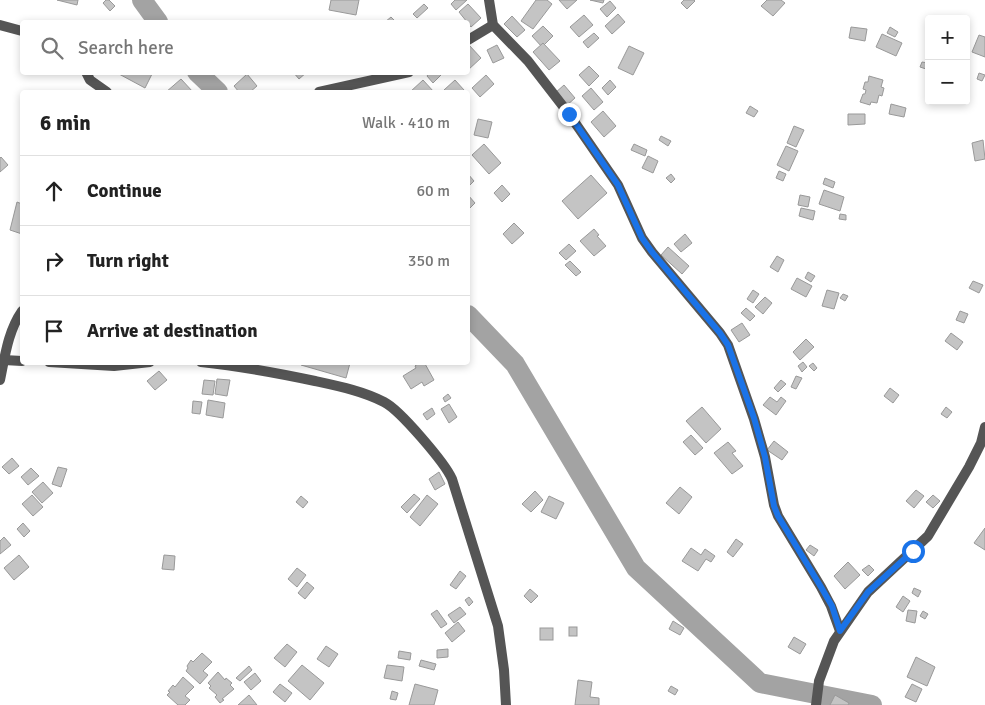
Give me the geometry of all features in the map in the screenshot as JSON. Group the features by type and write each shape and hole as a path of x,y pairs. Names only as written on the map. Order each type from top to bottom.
{"street":[{"path":"489,0 493,25 528,61 569,114 618,185 642,238 728,345 754,418 765,457 774,506 778,516 832,606 840,631"},
{"path":"0,25 20,30"},
{"path":"470,39 493,25"},
{"path":"88,75 90,80 104,90"},
{"path":"329,90 395,75"},
{"path":"0,380 7,345 20,314"},
{"path":"4,360 20,361"},
{"path":"98,365 123,365"},
{"path":"221,365 282,374 342,387 386,402 442,461 452,479 498,626 504,670 506,705"},
{"path":"816,705 819,681 829,651 840,631 868,592 928,536 969,467 981,443 985,427"}],"building":[{"path":"57,0 78,0 77,5"},
{"path":"109,0 115,6 110,11 103,3"},
{"path":"331,0 359,0 356,15 329,10"},
{"path":"455,0 467,0 456,10 451,4"},
{"path":"536,0 547,0 552,4 533,29 521,21"},
{"path":"559,0 577,0 567,9"},
{"path":"590,0 604,0 603,3"},
{"path":"684,0 695,1 687,9 681,3"},
{"path":"767,0 781,0 785,3 773,16 761,6"},
{"path":"610,1 616,8 607,17 600,9"},
{"path":"424,4 428,8 417,18 413,14"},
{"path":"468,4 481,18 471,27 470,20 465,20 459,12"},
{"path":"618,14 625,22 612,34 605,26"},
{"path":"584,15 593,25 579,37 570,27"},
{"path":"512,16 525,30 517,37 504,24"},
{"path":"543,26 553,36 542,47 532,36"},
{"path":"851,27 867,29 865,41 849,38"},
{"path":"890,27 898,32 895,37 887,33"},
{"path":"594,33 599,38 588,48 583,42"},
{"path":"882,34 902,43 896,56 876,47"},
{"path":"979,35 985,37 985,57 972,52"},
{"path":"543,43 560,61 549,70 533,52"},
{"path":"497,45 504,58 493,63 487,50"},
{"path":"470,46 481,58 470,68"},
{"path":"629,46 644,53 633,75 618,68"},
{"path":"922,62 925,62 925,69 920,67"},
{"path":"589,66 599,76 589,86 579,75"},
{"path":"979,73 985,75 982,81 977,79"},
{"path":"121,75 152,75 145,88"},
{"path":"248,75 257,86 252,90 237,90 234,86"},
{"path":"296,75 304,75 299,79"},
{"path":"428,75 441,75 433,83"},
{"path":"486,75 494,84 480,97 472,88"},
{"path":"869,76 883,80 881,87 884,88 882,96 879,95 877,103 871,102 870,105 860,102 863,94 865,94 866,90 863,89 865,82 868,82"},
{"path":"181,79 191,90 168,90"},
{"path":"423,80 432,90 412,90"},
{"path":"455,80 464,90 444,90"},
{"path":"610,80 616,87 608,95 602,88"},
{"path":"564,85 575,98 566,106 555,93"},
{"path":"591,88 603,102 594,110 582,96"},
{"path":"891,104 906,108 904,117 889,114"},
{"path":"750,106 758,111 754,117 746,113"},
{"path":"603,111 616,126 604,137 591,122"},
{"path":"848,114 865,114 865,124 848,125"},
{"path":"478,119 492,122 488,138 474,135"},
{"path":"794,126 804,130 796,147 787,143"},
{"path":"661,136 671,141 668,146 659,140"},
{"path":"983,140 985,159 975,161 972,143"},
{"path":"484,144 501,163 489,174 472,155"},
{"path":"634,144 647,150 645,156 631,150"},
{"path":"786,146 798,151 789,171 777,165"},
{"path":"648,156 658,161 653,173 642,168"},
{"path":"0,158 8,165 0,172"},
{"path":"779,171 786,174 783,181 776,178"},
{"path":"671,174 675,179 671,183 666,178"},
{"path":"591,175 607,193 578,219 562,201"},
{"path":"470,176 474,181 470,185"},
{"path":"825,178 835,182 833,188 823,184"},
{"path":"502,185 510,194 502,202 494,193"},
{"path":"824,190 844,197 840,211 819,204"},
{"path":"800,195 810,197 808,207 798,205"},
{"path":"470,197 475,203 470,208"},
{"path":"17,202 20,203 20,233 10,230"},
{"path":"801,208 815,211 813,220 799,216"},
{"path":"840,214 846,215 846,220 839,219"},
{"path":"514,223 524,233 512,244 503,234"},
{"path":"594,229 599,235 597,236 606,246 594,256 580,241"},
{"path":"685,234 692,243 681,252 674,244"},
{"path":"569,244 576,251 566,260 559,253"},
{"path":"668,247 689,266 682,274 661,255"},
{"path":"777,256 784,260 778,272 770,267"},
{"path":"570,261 581,272 576,276 565,265"},
{"path":"808,272 815,276 811,282 805,278"},
{"path":"797,278 812,286 806,297 791,289"},
{"path":"973,281 983,285 979,293 969,288"},
{"path":"753,290 759,294 753,303 747,299"},
{"path":"827,290 839,293 834,309 822,306"},
{"path":"843,294 848,296 845,301 840,298"},
{"path":"765,297 772,303 763,314 755,307"},
{"path":"746,308 755,316 750,321 741,313"},
{"path":"960,311 968,314 964,323 956,320"},
{"path":"742,323 750,335 739,342 731,330"},
{"path":"951,333 963,342 957,350 945,341"},
{"path":"806,339 814,347 800,360 793,352"},
{"path":"803,362 807,367 802,372 798,366"},
{"path":"813,363 817,368 814,371 809,366"},
{"path":"301,365 349,365 346,378"},
{"path":"426,365 434,380 424,386 422,382 411,389 403,376 416,368 415,366"},
{"path":"159,371 167,380 155,390 147,381"},
{"path":"796,376 802,378 796,389 791,387"},
{"path":"217,379 230,380 227,396 215,394"},
{"path":"204,380 215,381 213,395 202,394"},
{"path":"781,380 786,384 778,392 774,388"},
{"path":"890,388 899,395 893,403 884,396"},
{"path":"448,394 451,398 445,402 443,398"},
{"path":"770,397 777,402 781,397 786,401 776,415 763,405"},
{"path":"208,400 225,403 223,418 206,415"},
{"path":"193,401 202,402 200,414 192,413"},
{"path":"449,404 457,417 449,423 441,409"},
{"path":"702,407 721,429 706,443 686,421"},
{"path":"946,407 952,412 947,418 941,414"},
{"path":"432,408 435,414 427,420 423,414"},
{"path":"691,435 703,448 695,455 683,442"},
{"path":"774,441 788,452 782,460 767,450"},
{"path":"728,442 736,451 732,453 743,466 732,474 714,453"},
{"path":"12,458 19,466 9,474 2,467"},
{"path":"58,467 67,469 61,487 52,484"},
{"path":"31,468 39,476 28,485 21,477"},
{"path":"439,472 445,484 435,490 429,479"},
{"path":"43,482 53,493 42,503 32,492"},
{"path":"680,487 692,497 679,514 666,503"},
{"path":"916,490 924,496 914,508 906,501"},
{"path":"535,491 543,500 531,512 522,504"},
{"path":"414,494 420,499 407,513 401,507"},
{"path":"32,495 43,507 33,516 22,504"},
{"path":"427,495 438,504 420,526 410,517"},
{"path":"933,495 940,501 933,508 926,502"},
{"path":"301,496 308,502 303,508 296,502"},
{"path":"549,496 564,503 556,519 541,512"},
{"path":"23,523 30,531 24,537 17,529"},
{"path":"985,528 985,550 974,543"},
{"path":"4,537 11,545 0,554 0,541"},
{"path":"736,539 743,544 733,557 727,552"},
{"path":"810,545 818,550 814,556 806,550"},
{"path":"691,548 701,555 705,549 715,556 711,562 706,559 698,571 682,561"},
{"path":"19,555 29,567 14,580 4,568"},
{"path":"164,555 175,556 174,570 162,569"},
{"path":"848,562 860,575 845,589 834,576"},
{"path":"869,565 874,570 868,576 862,570"},
{"path":"297,568 306,575 297,587 288,579"},
{"path":"460,571 466,576 456,589 450,585"},
{"path":"307,582 314,588 305,599 298,593"},
{"path":"914,588 921,591 918,597 912,593"},
{"path":"530,589 538,596 531,603 524,596"},
{"path":"903,596 910,601 903,612 896,607"},
{"path":"469,597 473,602 469,606 465,600"},
{"path":"460,607 466,614 454,623 448,615"},
{"path":"437,610 447,624 441,628 431,614"},
{"path":"908,610 917,611 915,623 906,621"},
{"path":"923,611 928,614 925,619 920,616"},
{"path":"673,621 684,628 680,635 669,629"},
{"path":"458,622 465,631 452,642 445,633"},
{"path":"569,627 577,627 577,636 569,636"},
{"path":"540,628 553,628 553,640 540,640"},
{"path":"794,637 806,644 800,654 788,647"},
{"path":"287,644 297,652 285,667 274,658"},
{"path":"326,646 338,654 329,667 317,659"},
{"path":"448,649 448,657 437,658 437,650"},
{"path":"399,651 411,653 410,660 398,658"},
{"path":"202,653 212,662 203,671 208,675 200,684 186,671 191,660 193,662"},
{"path":"916,657 935,667 927,686 907,677"},
{"path":"421,660 436,664 434,670 419,666"},
{"path":"302,665 324,683 310,700 288,681"},
{"path":"387,665 404,667 402,681 384,678"},
{"path":"249,666 252,670 240,681 236,678"},
{"path":"218,672 225,680 226,678 232,683 230,685 234,689 220,703 215,697 217,695 209,688 211,686 208,683"},
{"path":"255,673 261,681 251,690 244,682"},
{"path":"183,677 194,687 185,696 190,700 185,705 178,705 167,695 173,685 175,687"},
{"path":"578,680 592,682 590,697 599,698 599,705 575,705"},
{"path":"280,684 292,693 285,702 273,692"},
{"path":"415,684 438,690 434,705 409,705"},
{"path":"912,684 922,689 916,702 905,697"},
{"path":"671,686 678,690 675,695 668,691"},
{"path":"392,691 398,693 396,700 390,699"},
{"path":"249,695 257,705 238,705"},
{"path":"835,695 849,703 848,705 830,705"}],"waterway":[{"path":"142,0 157,20"},
{"path":"200,75 216,90"},
{"path":"470,317 515,364 636,568 760,683 872,705"}],"route":[{"path":"569,114 618,185 642,238 728,345 754,418 765,457 774,506 784,529 832,606 840,631 868,592 913,551"}]}
